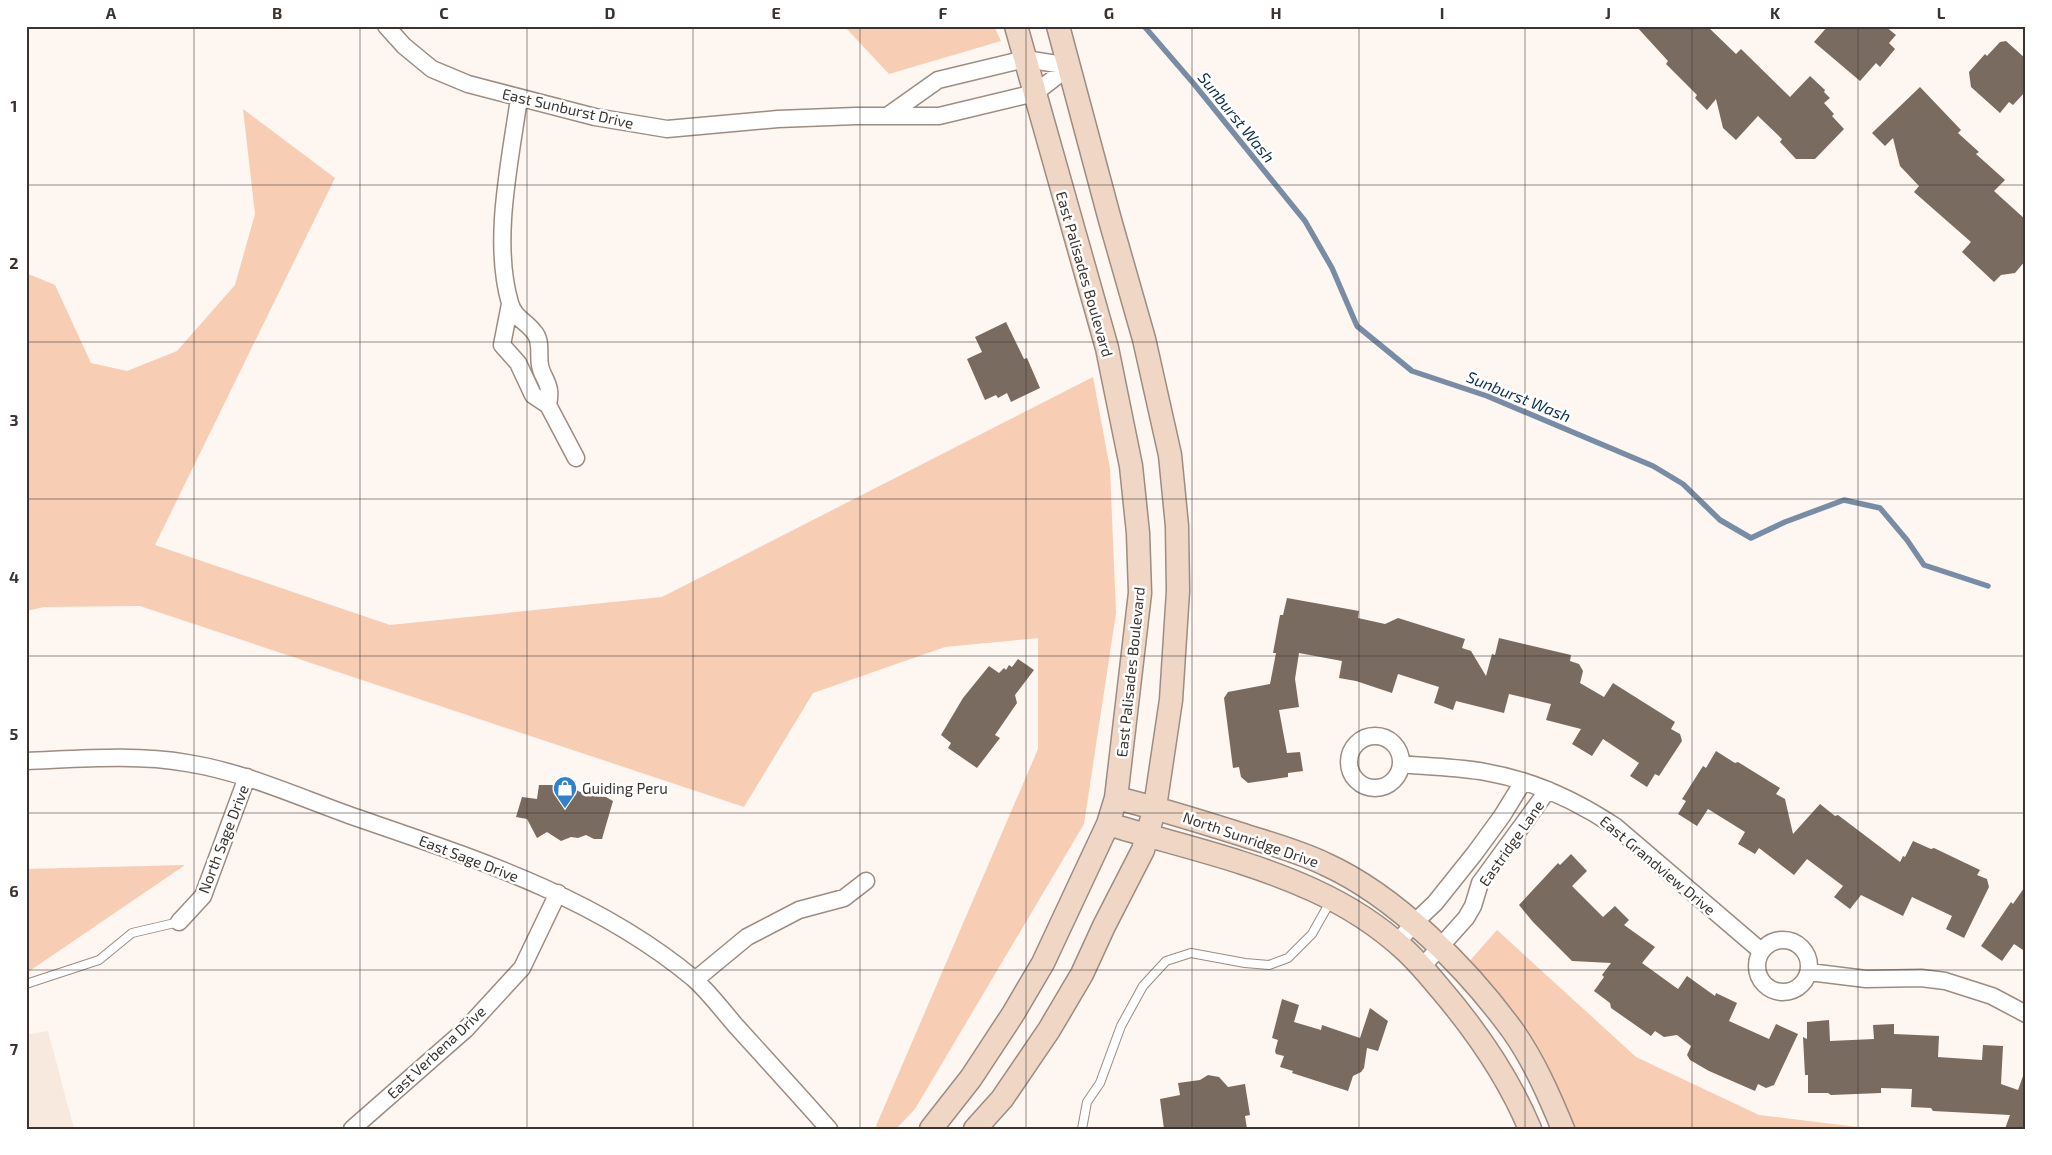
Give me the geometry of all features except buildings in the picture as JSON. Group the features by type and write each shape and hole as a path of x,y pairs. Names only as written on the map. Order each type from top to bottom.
{"street":[{"name":"East Sunburst Drive","path":"386,26 404,46 432,69 468,84 595,118 667,128 778,119 890,114 939,116 1035,93 1070,66"},
{"name":"East Palisades Boulevard","path":"931,1129 971,1078 1043,963 1108,824 1116,798 1140,593 1138,533 1131,466 1107,348 1016,26"},
{"path":"975,1129 1002,1099 1049,1030 1082,974 1143,850 1155,807 1171,700 1178,591 1177,526 1170,455 1144,339 1058,26"},
{"path":"890,114 938,80 1025,60 1070,66"},
{"path":"519,98 505,193 502,262 510,304 516,316 535,332 538,338 540,366 549,386 548,405"},
{"path":"510,304 502,345 518,363 533,395 548,405 576,458"},
{"name":"East Sage Drive","path":"26,760 123,758 178,762 247,777 348,815 442,846 558,893 613,922 656,950 695,980 829,1129"},
{"name":"East Grandview Drive","path":"1401,764 1486,772 1548,790 1590,810 1616,827 1761,951"},
{"name":"North Sage Drive","path":"179,922 203,896 247,777"},
{"name":"Eastridge Lane","path":"1397,943 1435,903 1476,853 1523,782"},
{"name":"Eastridge Lane","path":"1422,967 1466,918 1473,906 1480,883 1548,790"},
{"name":"North Sunridge Drive","path":"1116,798 1155,807 1290,850 1326,864 1364,886 1414,923 1427,933 1475,984 1513,1032 1538,1072 1563,1129"},
{"name":"North Sunridge Drive","path":"1108,824 1234,860 1314,891 1360,916 1397,943 1422,967 1467,1020 1521,1107 1530,1129"},
{"path":"695,980 747,937 798,910 844,898 866,881"},
{"name":"East Verbena Drive","path":"352,1129 466,1028 522,968 558,893"},
{"path":"1790,940 1803,949 1808,956 1809,972 1805,980 1799,987 1790,991 1772,990 1759,978 1756,969 1761,951 1773,941 1790,940"},
{"path":"1809,972 1866,979 1921,978 1945,982 1992,996 2026,1014"}],"lane":[{"path":"1082,1129 1087,1102 1100,1083 1122,1026 1142,986 1166,961 1191,953 1245,963 1269,965 1288,958 1312,934 1332,900"},
{"path":"26,984 99,960 132,933 179,922"}],"shaded area":[{"path":"844,26 994,26 1001,41 889,74"},
{"path":"243,109 335,178 155,545 390,625 662,597 1093,377 1110,469 1116,613 1084,824 915,1109 896,1129 880,1129 876,1126 1038,749 1038,638 945,647 813,693 744,807 140,606 44,607 26,611 26,273 55,285 91,363 127,371 177,351 235,285 255,214"},
{"path":"185,865 28,972 26,972 26,869"},
{"path":"1497,930 1636,1057 1759,1115 1874,1129 1575,1129 1548,1078 1467,964"},
{"path":"48,1031 74,1129 26,1129 26,1035"}],"waterway":[{"name":"Sunburst Wash","path":"1144,26 1194,84 1305,221 1332,268 1357,326 1412,371 1487,396 1653,466 1683,484 1720,520 1751,538 1785,522 1844,500 1880,508 1907,540 1924,565 1988,586"}],"place":[{"name":"Guiding Peru","path":"565,809"}]}
